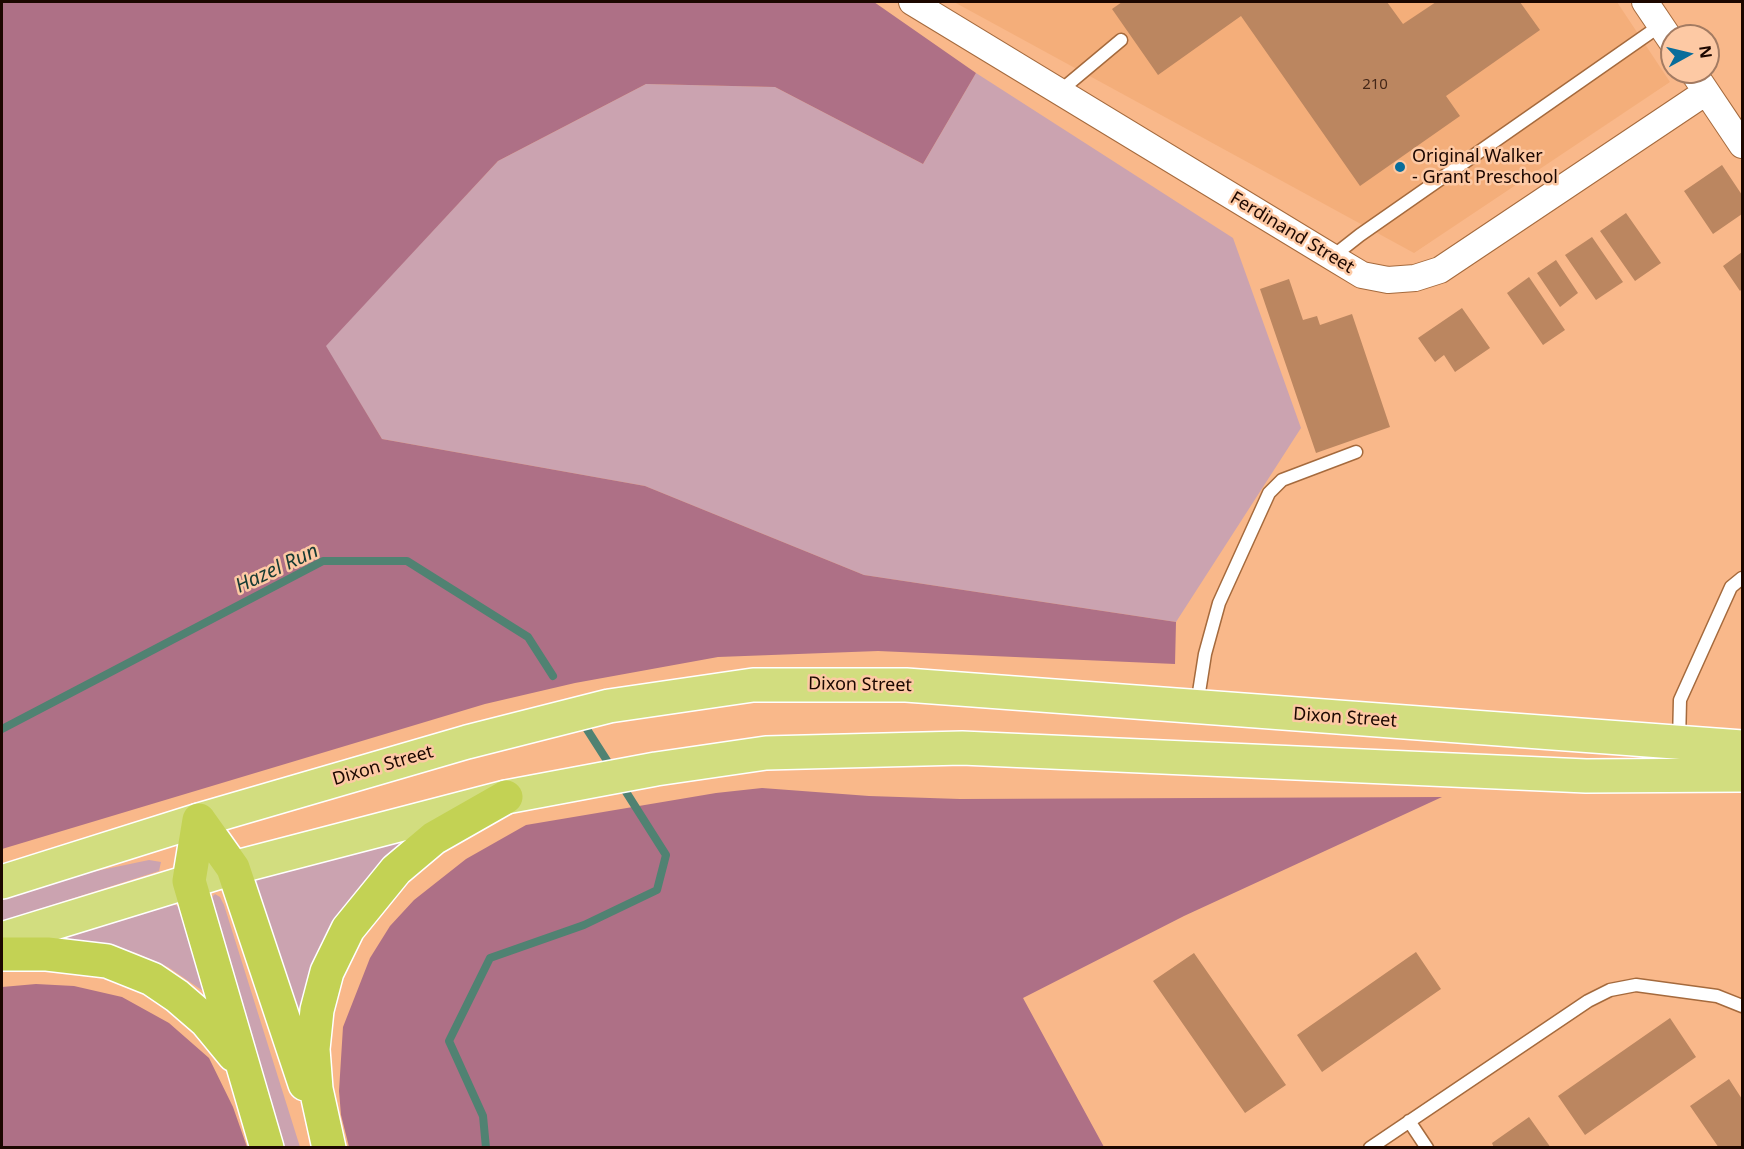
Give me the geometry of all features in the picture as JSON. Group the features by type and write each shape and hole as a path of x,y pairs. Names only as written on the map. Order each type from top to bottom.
{"highway":[{"path":"328,1148 316,1089 313,1049 317,1010 327,972 348,929 396,870 434,838 506,797"},
{"path":"199,819 233,868 328,1148"},
{"path":"199,819 189,881 267,1148"},
{"path":"2,954 47,954 107,961 152,979 177,996 206,1021 243,1066"}],"main road":[{"name":"Dixon Street","path":"2,882 199,819 467,742 609,706 684,693 753,685 906,685 1743,747"},
{"path":"2,939 233,868 506,797 737,756 814,751 962,748 1586,776 1743,775"},
{"path":"1586,776 1697,790 1743,791"}],"street":[{"name":"Ferdinand Street","path":"912,2 1362,275 1388,280 1415,278 1440,270 1697,84"},
{"path":"1645,2 1661,24"},
{"path":"1701,84 1743,145"}],"lane":[{"path":"1332,257 1360,235 1660,38"},
{"path":"1060,92 1121,40"},
{"path":"1197,706 1205,654 1219,603 1269,493 1282,480 1356,452"},
{"path":"1678,743 1680,700 1731,586 1743,578"},
{"path":"1370,1148 1588,1001 1610,990 1636,985 1717,996 1743,1006"},
{"path":"1409,1121 1427,1148"}],"shaded area":[{"path":"2,2 874,2 976,73 923,164 775,87 646,84 498,161 326,346 382,439 645,486 864,575 1176,622 1175,664 878,651 718,657 575,683 485,704 2,849"},
{"name":"Original Walker - Grant Preschool","path":"954,2 1617,2 1660,67 1660,84 1667,84 1414,253"},
{"path":"976,73 1233,238 1301,428 1176,622 864,575 645,486 382,439 325,346 498,161 646,84 775,87 923,164"},
{"path":"762,788 869,796 960,799 1442,797 1184,916 1023,998 1104,1147 349,1147 341,1115 339,1091 343,1027 370,958 390,926 414,900 466,859 526,825 716,793"},
{"path":"427,827 383,864 357,890 337,917 301,1021 254,886 256,877"},
{"path":"149,860 161,862 159,871 2,921 2,899 77,875"},
{"path":"215,894 220,897 224,905 300,1147 283,1147 256,1065 211,898"},
{"path":"174,904 179,907 204,986 203,991 168,967 136,953 96,942 62,939"},
{"path":"36,984 74,986 122,997 169,1023 209,1058 233,1107 247,1147 2,1147 2,987"}],"building":[{"path":"1122,2 1387,2 1403,24 1436,2 1520,2 1540,30 1446,96 1460,116 1360,186 1241,16 1158,75 1112,9"},
{"path":"1722,165 1742,195 1742,214 1713,234 1684,191"},
{"path":"1626,213 1661,263 1635,281 1600,231"},
{"path":"1592,237 1623,282 1596,300 1565,255"},
{"path":"1742,252 1742,289 1740,291 1723,266"},
{"path":"1556,260 1578,293 1560,307 1537,273"},
{"path":"1529,277 1565,330 1543,345 1507,293"},
{"path":"1289,279 1303,320 1317,316 1320,325 1352,314 1390,427 1316,453 1260,289"},
{"path":"1462,308 1490,348 1455,372 1444,355 1435,362 1418,338"},
{"path":"1416,952 1441,989 1322,1072 1297,1035"},
{"path":"1194,953 1286,1085 1245,1113 1153,981"},
{"path":"1670,1018 1696,1057 1585,1135 1558,1096"},
{"path":"1729,1079 1742,1099 1742,1148 1719,1148 1690,1106"},
{"path":"1529,1117 1551,1148 1494,1148 1492,1143"}],"waterway":[{"name":"Hazel Run","path":"2,729 323,561 407,561 528,637 553,676"},
{"name":"Hazel Run","path":"581,720 613,770"},
{"name":"Hazel Run","path":"486,1148 483,1116 449,1041 490,958 584,925 657,890 666,855 621,784"}],"place":[{"name":"Original Walker - Grant Preschool","path":"1400,167"}]}
